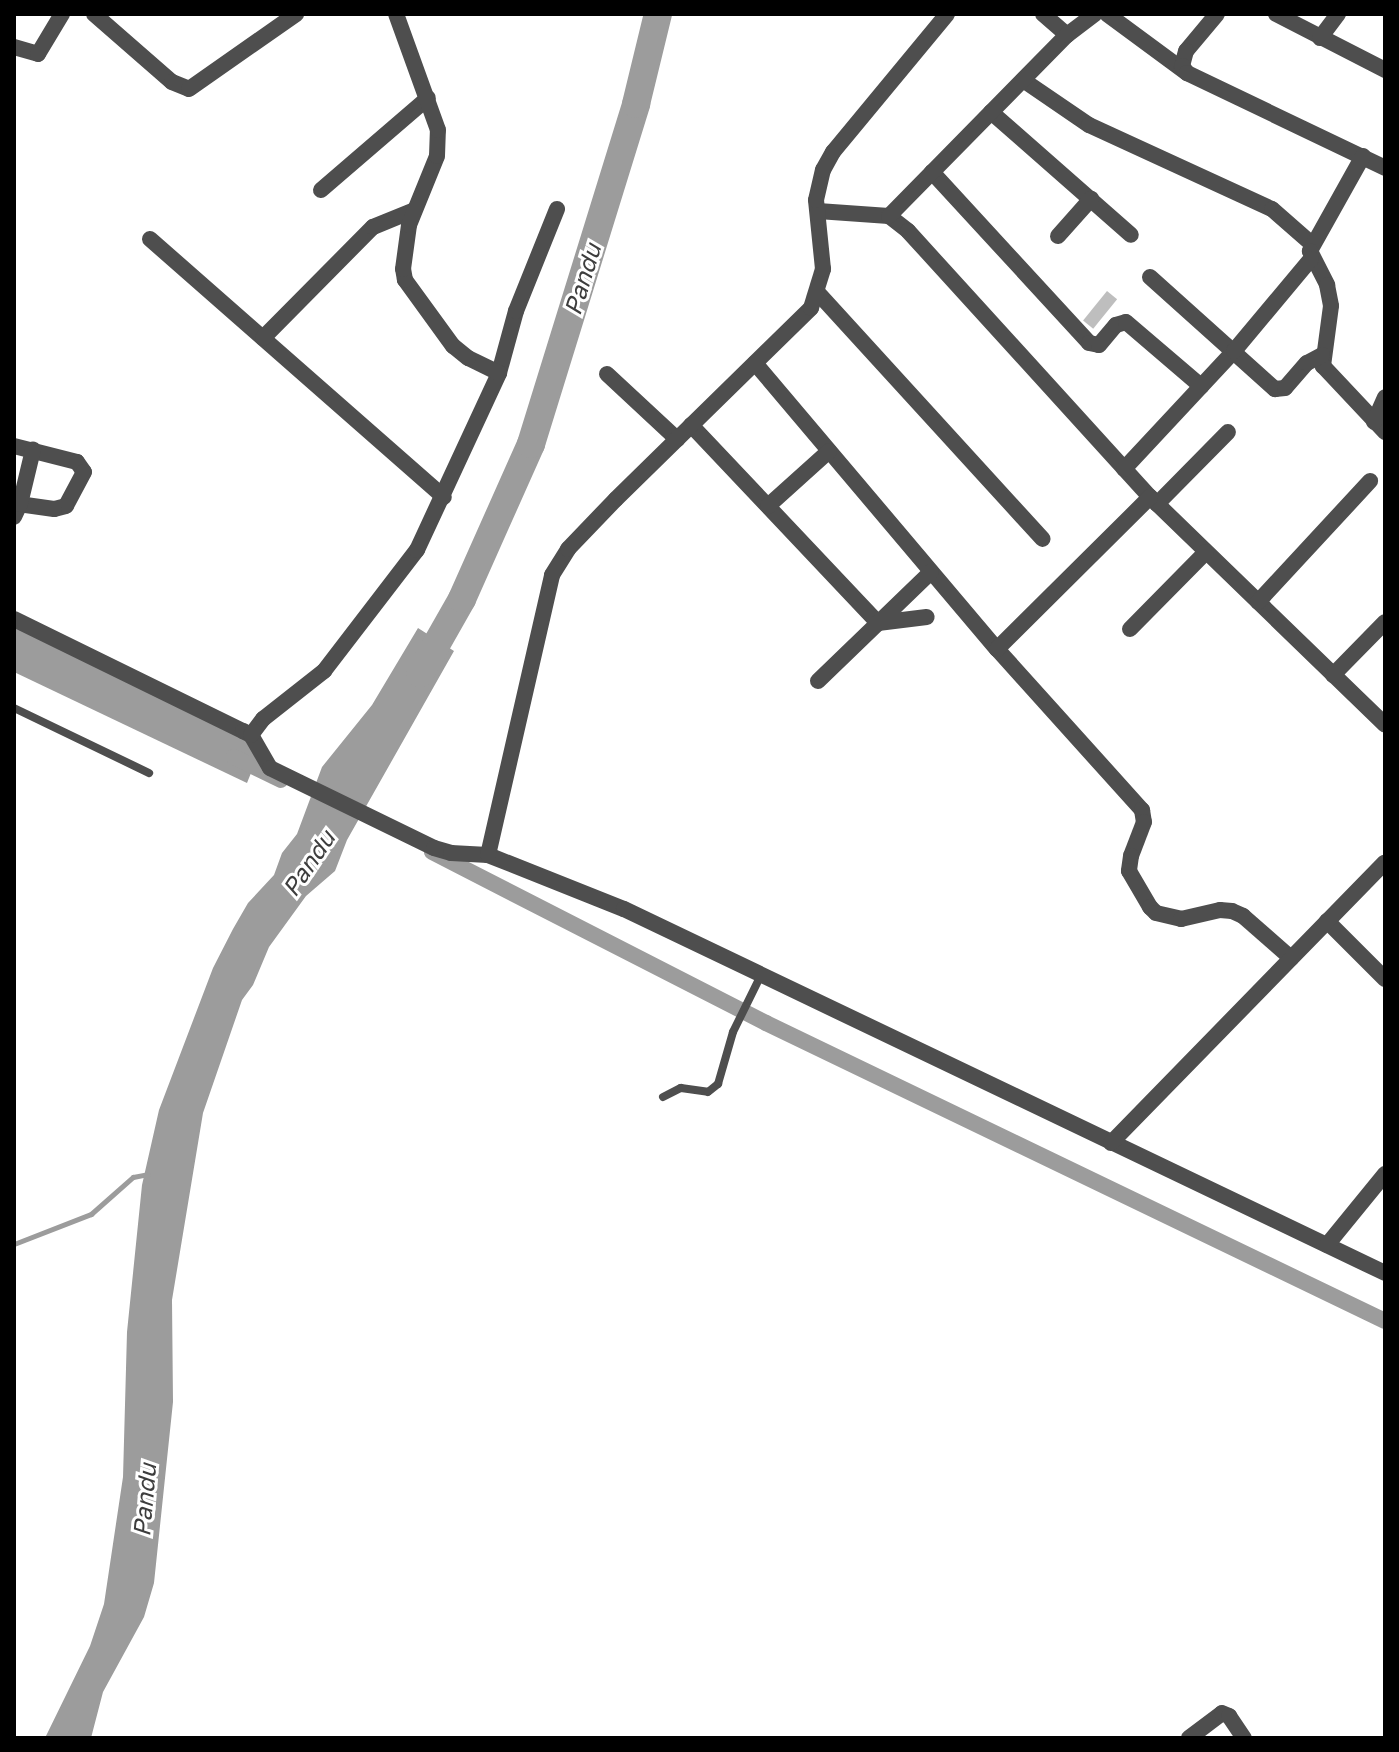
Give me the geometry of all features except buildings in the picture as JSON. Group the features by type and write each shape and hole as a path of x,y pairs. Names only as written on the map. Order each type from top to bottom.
{"street":[{"path":"14,47 38,54 62,14"},
{"path":"94,14 172,82 189,89 296,14"},
{"path":"396,14 438,130 437,156 412,211 404,258 405,280 459,352 499,373"},
{"path":"488,855 552,575 568,549 811,308 818,293 824,252 817,186 833,152 947,14"},
{"path":"1043,14 1067,35"},
{"path":"889,216 1067,35 1095,14"},
{"path":"1107,14 1187,73 1385,168"},
{"path":"1187,73 1182,66 1186,51 1217,14"},
{"path":"1276,14 1385,70"},
{"path":"1320,38 1338,14"},
{"path":"1023,80 1089,125 1272,209 1312,251 1327,285 1331,306 1322,355 1326,374 1380,427"},
{"path":"321,190 428,98"},
{"path":"991,112 1131,235"},
{"path":"1124,469 1234,351 1312,251 1363,156"},
{"path":"932,172 1089,343 1099,345 1116,325 1126,322 1201,386"},
{"path":"1058,236 1091,199"},
{"path":"251,735 263,719 324,671 417,550 499,373 516,311 557,209"},
{"path":"263,338 373,227 412,211"},
{"path":"818,211 889,216 908,231 1153,500 1385,725"},
{"path":"150,239 444,497"},
{"path":"1150,277 1269,385 1285,388 1307,363 1322,355"},
{"path":"818,293 1043,539"},
{"path":"755,363 997,649 1142,810 1144,822 1131,856 1129,871 1150,907 1156,913 1181,919 1220,910 1232,911 1243,916 1291,958"},
{"path":"607,374 677,439"},
{"path":"1380,427 1385,397"},
{"path":"691,425 878,623"},
{"path":"997,649 1228,432"},
{"path":"14,446 33,450 77,462 82,467 83,479 71,502 60,509 17,511 33,450"},
{"path":"768,506 829,451"},
{"path":"1258,602 1370,481"},
{"path":"1130,629 1206,552"},
{"path":"818,681 931,572"},
{"path":"878,623 927,617"},
{"path":"14,619 251,735 270,768 434,848 488,855 624,909 758,981 1385,1273"},
{"path":"1333,675 1385,622"},
{"path":"1111,1143 1385,862"},
{"path":"1327,921 1385,979"},
{"path":"1327,1245 1385,1174"},
{"path":"1189,1738 1222,1713 1229,1716 1244,1738"}],"lane":[{"path":"14,708 149,773"},
{"path":"663,1097 681,1088 713,1090 718,1084 733,1032 758,981"}],"water":[{"path":"14,626 261,748 247,783 14,672"},
{"path":"418,628 454,651 347,840 335,871 306,896 269,947 253,985 242,1000 203,1113 172,1300 173,1402 154,1583 144,1617 103,1692 91,1738 45,1738 90,1646 104,1604 123,1477 127,1332 142,1185 159,1110 213,968 233,929 248,903 274,875 282,853 297,834 322,767 372,705"}],"waterway":[{"name":"Pandu","path":"420,673 462,599 531,444 636,104 658,14"},
{"path":"234,757 281,780"},
{"path":"432,852 766,1023 1385,1321"},
{"path":"14,1244 91,1214 133,1177 148,1174"}]}
